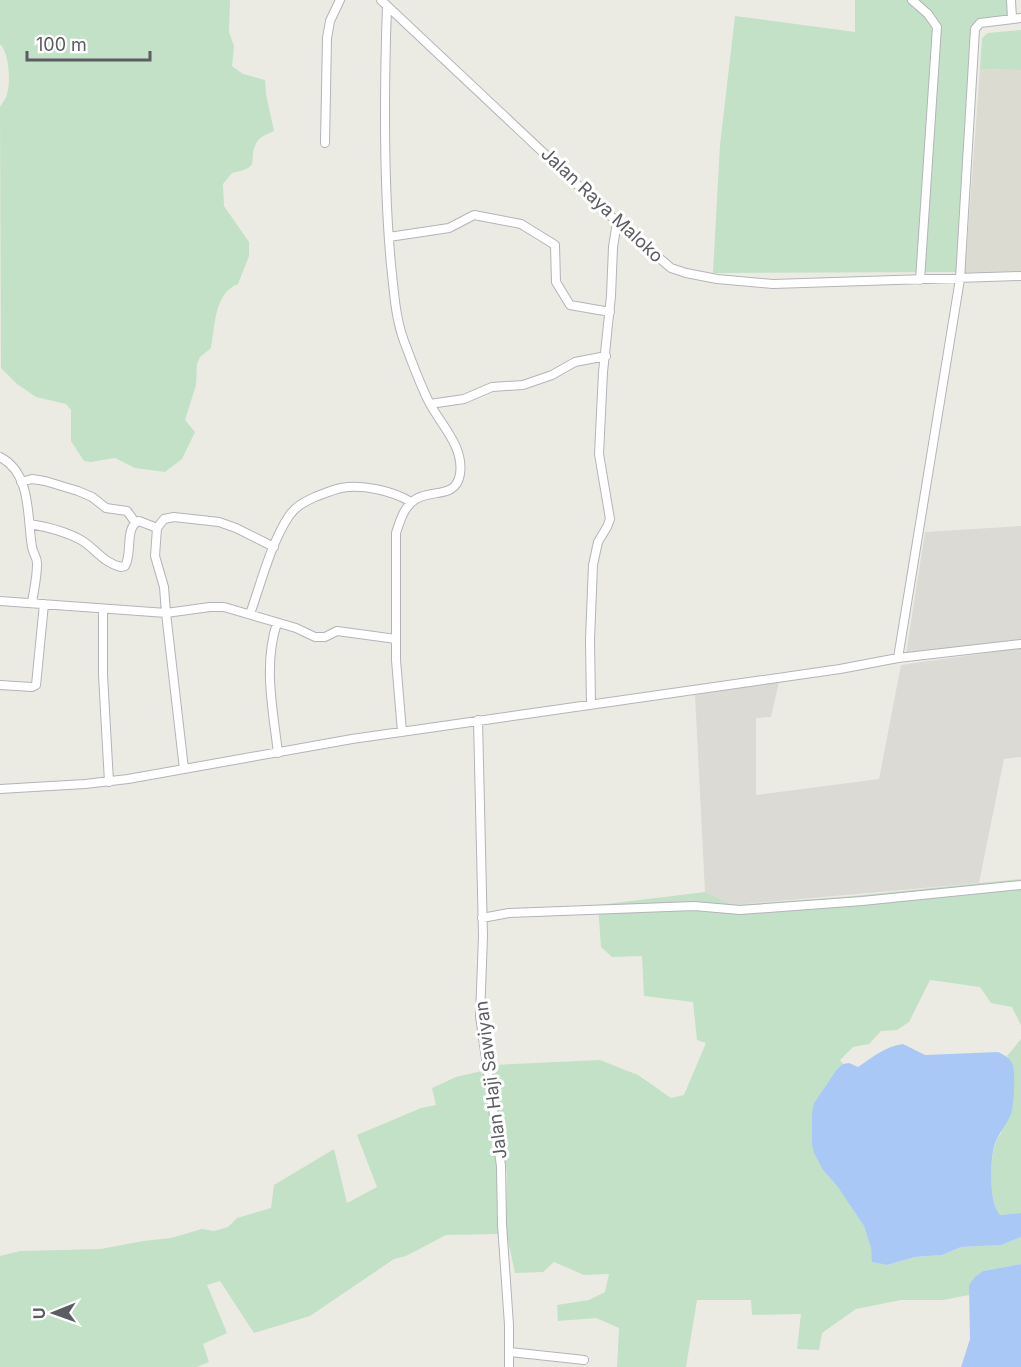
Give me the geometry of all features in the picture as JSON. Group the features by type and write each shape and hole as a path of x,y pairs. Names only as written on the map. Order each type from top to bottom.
{"street":[{"path":"325,143 327,38 330,21 340,0"},
{"path":"912,0 928,14 937,27 920,280"},
{"path":"1011,0 1012,18"},
{"path":"384,3 388,237 400,328 430,404 456,449 460,467 456,485 450,490 411,502 401,519 396,534 396,639 402,732"},
{"name":"Jalan Raya Maloko","path":"384,3 617,222 671,268 686,273 744,283 773,284 1021,276"},
{"path":"898,658 960,279 975,29 980,23 1021,18"},
{"path":"388,237 449,228 474,215 520,224 555,245 556,282 570,305 610,312"},
{"path":"591,704 590,639 593,565 598,542 608,527 610,519 599,454 613,247 617,222"},
{"path":"430,404 464,399 492,387 523,385 552,375 569,364 606,356"},
{"path":"0,457 12,467 26,495 32,550 38,561 32,602"},
{"path":"21,482 41,479 73,489 92,497 106,508 127,511 135,522"},
{"path":"250,614 274,547 288,518 298,506 334,490 348,487 385,491 411,502"},
{"path":"184,769 164,587 156,563 156,528 164,519 174,517 219,522 274,547"},
{"path":"135,522 140,521 156,528"},
{"path":"30,524 78,538 103,559 120,567 127,562 131,529 135,522"},
{"path":"0,601 166,613 215,607 233,609 298,628 307,635 315,637 325,637 340,631 396,639"},
{"path":"0,685 32,687 36,685 44,604"},
{"path":"103,609 103,675 109,782"},
{"path":"277,623 270,645 270,663 278,753"},
{"path":"0,789 109,782 478,720 840,669 898,658 1021,644"},
{"name":"Jalan Haji Sawiyan","path":"478,720 482,918 480,1016 501,1166 502,1243 510,1352 509,1367"},
{"path":"482,918 509,913 683,906 740,910 862,901 1021,885"},
{"path":"510,1352 584,1360"}],"shaded area":[{"path":"980,69 1021,70 1021,271 965,273"},
{"path":"1021,526 1021,639 906,654 925,532"},
{"path":"1021,648 1021,757 1004,759 979,883 734,905 705,892 695,695 779,682 771,717 756,718 756,795 879,779 901,665"}],"green space":[{"path":"0,0 230,0 229,32 234,46 232,66 243,74 265,80 274,131 258,140 251,166 232,173 223,184 224,206 249,242 249,256 238,284 230,288 220,303 211,348 200,357 197,364 196,385 185,420 195,432 182,459 165,472 135,468 115,458 84,461 71,441 71,410 66,404 36,397 17,384 1,368 0,107 8,89 9,75 7,60 0,44"},
{"path":"855,0 1009,0 1009,21 973,24 956,272 713,273 720,145 735,16 855,32"},
{"path":"1021,30 1021,70 980,69 982,38 988,33"},
{"path":"1021,879 1021,1025 1012,1007 991,1003 980,987 930,980 909,1022 897,1030 881,1031 869,1044 853,1047 840,1060 843,1064 837,1069 814,1103 823,1170 837,1186 864,1226 873,1262 887,1265 915,1257 942,1255 961,1247 1001,1245 1021,1237 1021,1264 983,1271 969,1285 969,1295 943,1300 901,1300 856,1309 822,1333 819,1350 797,1349 801,1314 752,1315 751,1300 697,1300 686,1367 617,1367 619,1328 596,1318 558,1321 557,1305 589,1300 605,1292 609,1274 584,1275 554,1262 543,1272 515,1273 506,1231 507,1174 492,1065 600,1060 638,1075 671,1098 684,1095 706,1043 697,1040 693,1002 644,996 642,956 612,957 601,947 598,905 705,892 734,905"},
{"path":"1021,1039 1021,1213 1000,1215 993,1199 992,1162 997,1140 1001,1134 1012,1064 1007,1056"},
{"path":"486,1070 501,1177 498,1234 446,1235 406,1256 394,1259 310,1316 254,1333 220,1281 207,1285 227,1333 203,1344 209,1362 196,1367 0,1367 0,1256 20,1251 101,1249 171,1238 202,1229 214,1231 228,1227 237,1218 271,1208 274,1185 334,1149 347,1203 377,1187 357,1135 421,1108 436,1105 432,1088 456,1077"}],"water":[{"path":"903,1044 925,1055 998,1052 1011,1061 1014,1081 1012,1110 994,1147 991,1182 996,1210 1000,1215 1021,1213 1021,1237 1001,1245 961,1247 942,1255 915,1257 887,1265 872,1262 871,1248 864,1226 837,1186 823,1170 814,1153 812,1112 814,1103 837,1069 843,1064 849,1063 858,1067 885,1050"},
{"path":"1021,1264 1021,1367 961,1367 970,1339 969,1285 983,1271"}]}
